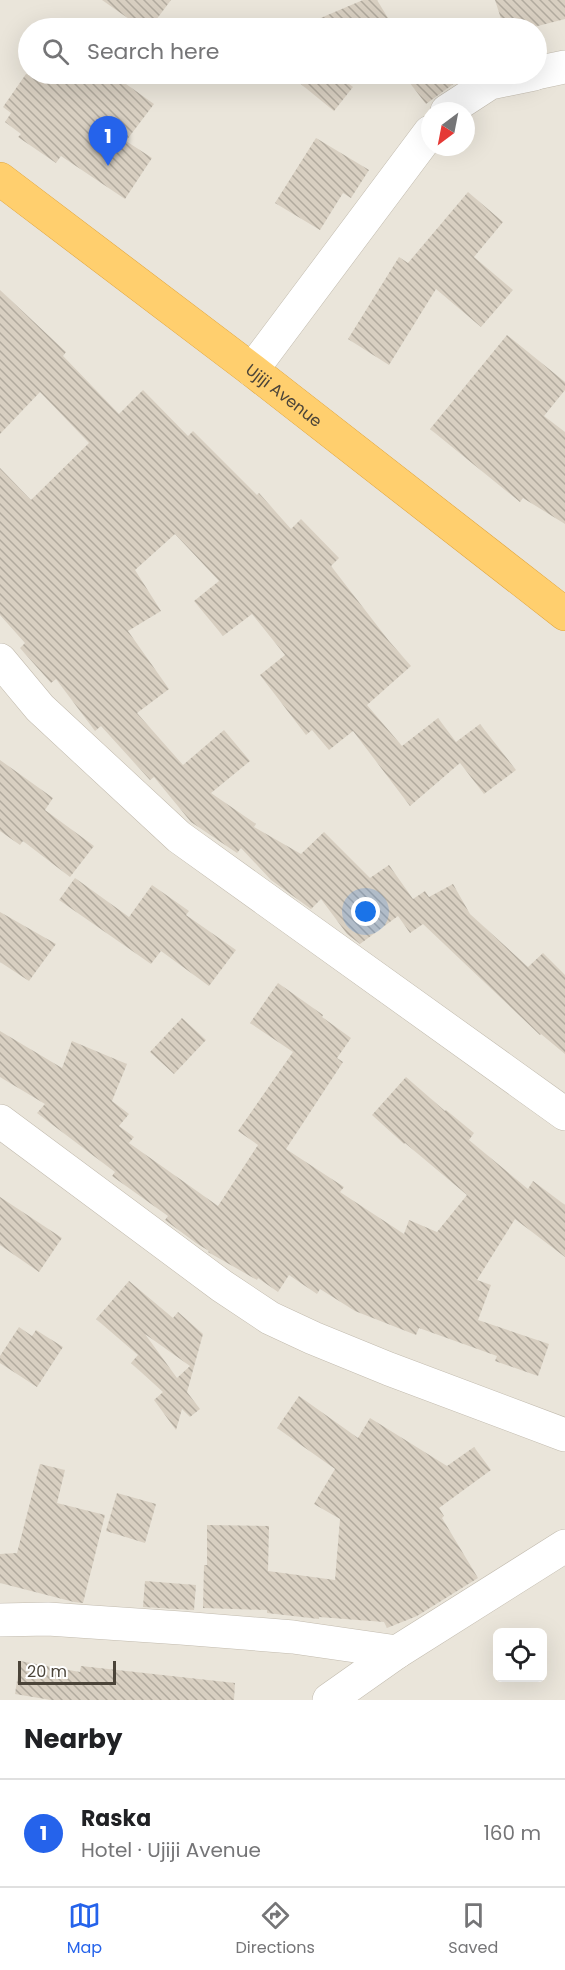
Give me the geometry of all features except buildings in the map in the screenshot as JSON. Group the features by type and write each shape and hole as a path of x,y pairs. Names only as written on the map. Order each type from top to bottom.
{"highway":[{"name":"Ujiji Avenue","path":"0,179 252,370 565,614"}],"street":[{"path":"547,71 565,67"},
{"path":"461,102 488,84"},
{"path":"252,370 421,144"},
{"path":"0,660 40,708 179,837 565,1114"},
{"path":"0,1121 222,1286 270,1318 389,1369 565,1436"},
{"path":"342,1697 397,1652 565,1546"},
{"path":"0,1620 48,1619 237,1632 293,1637 397,1652"}],"shaded area":[{"path":"0,0 565,0 565,1700 0,1700"}],"place":[{"name":"Raska","path":"108,166"}]}
